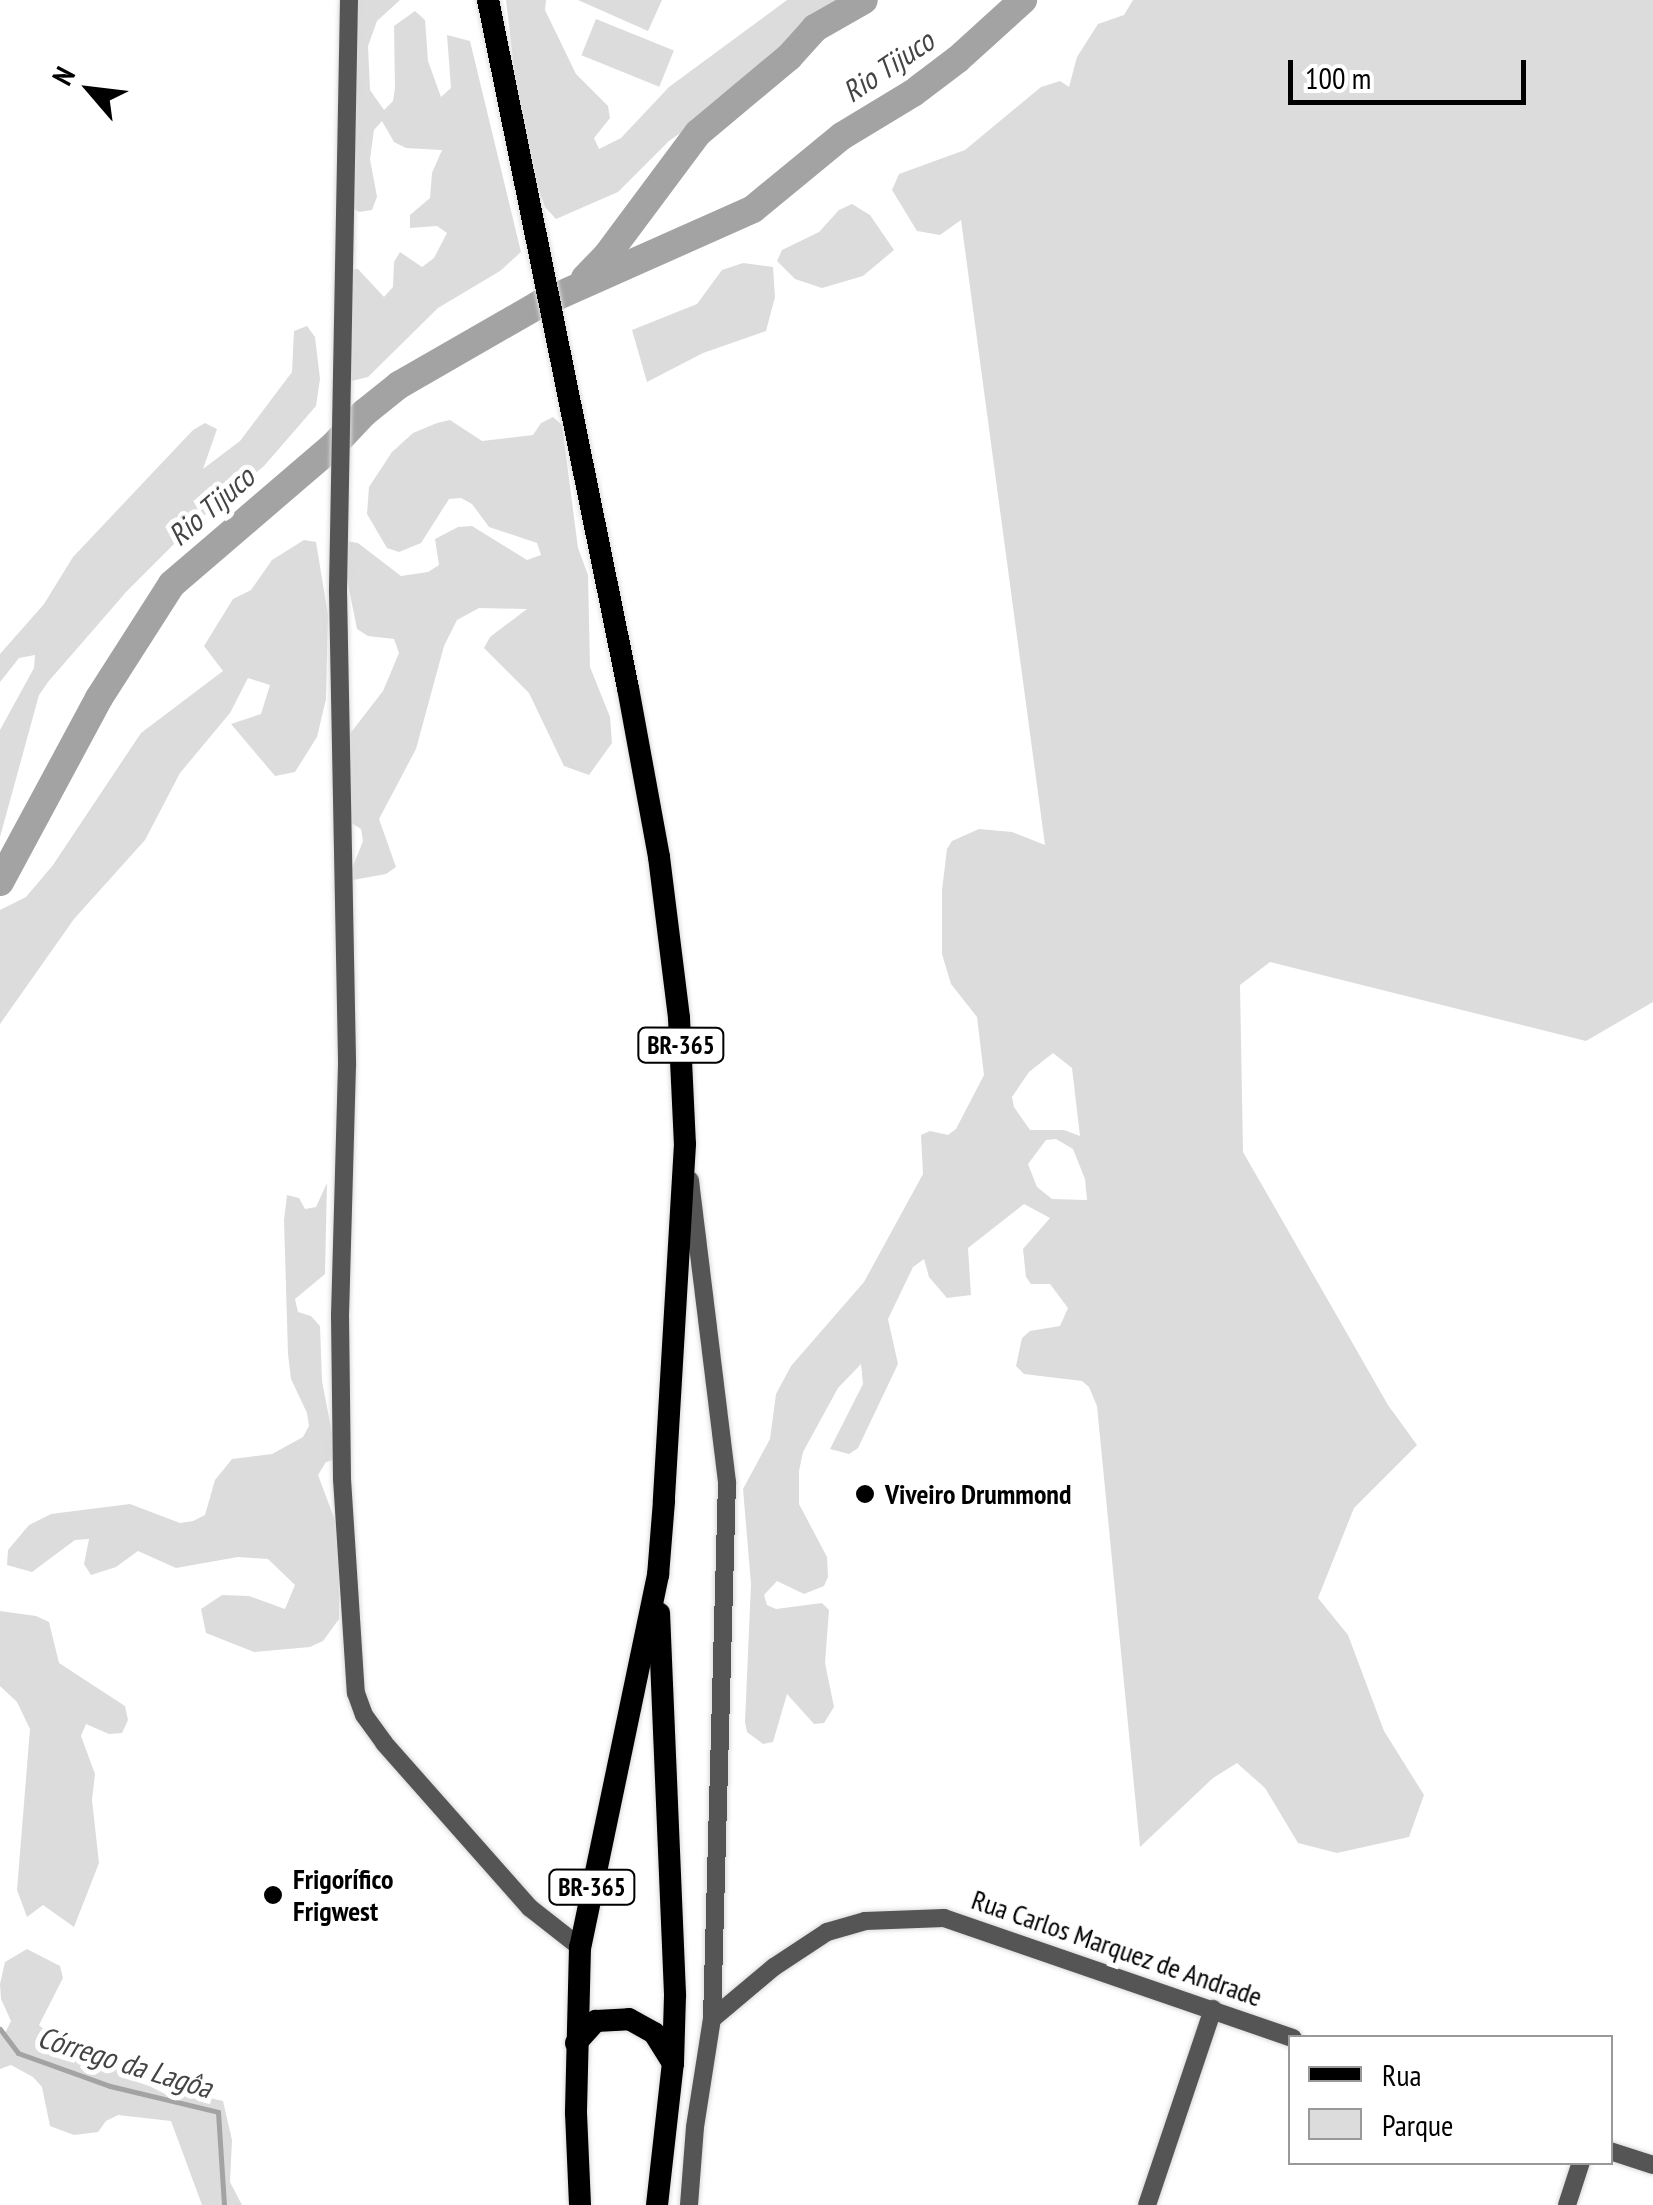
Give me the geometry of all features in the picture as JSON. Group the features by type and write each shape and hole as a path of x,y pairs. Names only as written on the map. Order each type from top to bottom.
{"main road":[{"name":"BR-365","path":"487,5 596,521 659,858 680,1018 685,1144 658,1575 675,1994 673,2063 657,2205"},
{"name":"BR-365","path":"580,2205 576,2043 580,1948 658,1575"},
{"path":"576,2043 596,2021 629,2019 654,2033 673,2063"}],"street":[{"path":"349,0 338,590 346,1065 340,1315 342,1479 356,1694 364,1716 393,1753 530,1908 580,1948"},
{"path":"685,1144 727,1482 712,2019 695,2127 690,2205"},
{"name":"Rua Carlos Marquez de Andrade","path":"712,2019 827,1932 865,1921 944,1918 1288,2036"},
{"path":"1147,2205 1213,2009"},
{"path":"1613,2152 1653,2165"},
{"path":"1567,2205 1579,2165"}],"green space":[{"path":"353,0 400,0 377,21 368,46 370,90 384,110 393,101 395,88 394,26 415,11 425,20 428,61 441,97 451,88 447,35 470,41 521,252 500,271 438,308 368,377 343,383 345,270 358,269 384,297 393,287 394,262 400,252 422,267 434,258 447,233 437,226 410,228 410,215 430,198 432,173 442,150 406,148 394,142 382,121 374,130 370,159 377,197 372,210 359,212 348,205"},
{"path":"506,0 546,0 545,10 576,74 608,106 610,118 594,138 599,149 621,138 669,87 787,0 846,0 751,83 669,141 618,192 556,219 545,207 536,181 515,77"},
{"path":"578,0 662,0 648,31"},
{"path":"1133,0 1653,0 1653,1002 1586,1041 1270,962 1240,985 1243,1152 1388,1405 1417,1445 1354,1508 1318,1598 1348,1635 1384,1731 1424,1795 1409,1837 1337,1853 1298,1843 1265,1788 1237,1763 1213,1778 1140,1847 1097,1406 1082,1381 1024,1374 1016,1366 1022,1338 1030,1331 1060,1326 1068,1308 1050,1284 1031,1284 1026,1277 1023,1249 1050,1218 1024,1204 968,1248 971,1295 947,1298 929,1277 924,1259 913,1267 888,1319 898,1364 858,1448 849,1454 830,1449 863,1384 861,1364 838,1388 803,1452 799,1504 827,1557 828,1577 824,1586 804,1594 777,1581 764,1595 767,1605 776,1609 822,1603 829,1610 825,1663 834,1707 824,1723 814,1724 787,1694 773,1742 763,1744 747,1732 745,1722 751,1584 743,1489 770,1439 776,1394 791,1366 864,1282 923,1174 921,1135 930,1131 948,1135 956,1129 984,1075 977,1017 951,984 942,954 942,890 947,849 952,841 979,829 1012,832 1045,845 961,220 940,235 917,231 892,190 899,174 965,150 1041,87 1060,81 1069,87 1077,57 1098,24 1124,15","holes":["1053,1053 1072,1068 1080,1136 1064,1130 1030,1130 1014,1107 1012,1097 1029,1072","1056,1139 1073,1149 1085,1179 1087,1200 1052,1199 1037,1187 1028,1164 1046,1140"]},
{"path":"596,19 674,50 659,87 581,55"},
{"path":"852,204 870,215 894,250 863,276 822,288 795,279 777,261 782,250 819,232 839,210"},
{"path":"743,263 773,267 775,297 766,331 703,353 647,382 632,330 697,304 722,270"},
{"path":"307,326 315,337 320,379 316,406 264,466 194,524 127,591 48,682 39,695 0,837 0,730 34,668 35,655 19,658 0,682 0,654 44,604 73,557 193,430 205,423 217,429 203,469 240,441 292,372 294,331"},
{"path":"553,417 562,425 578,548 588,575 590,667 610,717 612,743 589,775 564,766 529,693 484,648 490,637 527,609 479,608 457,620 444,646 416,749 379,819 396,867 386,874 347,881 363,841 361,829 350,822 349,735 383,691 399,653 394,639 368,636 357,629 344,564 346,541 358,543 401,576 428,572 439,565 435,539 458,527 472,526 527,560 541,555 537,543 489,527 472,504 461,498 449,499 421,543 399,552 387,548 367,514 369,487 392,452 413,433 437,423 450,420 482,441 533,435 541,423"},
{"path":"304,540 316,542 328,615 326,699 317,737 295,772 275,776 231,724 261,714 270,685 248,678 230,713 180,773 145,840 74,919 0,1024 0,910 26,897 53,865 141,733 223,671 204,646 233,599 251,590 272,560"},
{"path":"327,1183 325,1274 295,1299 298,1312 311,1316 320,1326 322,1381 337,1459 326,1462 318,1475 339,1531 339,1619 323,1641 310,1647 254,1652 206,1633 201,1609 222,1595 249,1596 285,1609 295,1585 268,1559 238,1557 176,1568 138,1551 116,1567 91,1575 84,1564 89,1539 75,1540 32,1572 7,1565 8,1550 29,1525 51,1514 130,1504 180,1523 193,1521 205,1515 215,1480 232,1459 272,1454 303,1437 309,1426 307,1413 291,1379 288,1354 284,1220 287,1195 299,1198 305,1209 316,1207"},
{"path":"0,1611 36,1616 49,1622 59,1663 125,1706 128,1720 122,1733 109,1734 86,1724 81,1736 95,1774 92,1800 99,1863 74,1927 43,1905 27,1917 17,1890 30,1729 17,1702 0,1686"},
{"path":"27,1949 60,1966 63,1978 39,2025 51,2036 173,2098 184,2092 223,2101 232,2140 230,2182 242,2205 202,2205 171,2121 118,2115 106,2121 98,2132 74,2135 50,2126 42,2087 33,2077 11,2065 0,2069 0,2034 5,2033 11,2021 1,1999 0,1984 5,1962"}],"waterway":[{"name":"Rio Tijuco","path":"585,278 607,255 698,133 789,57 815,28 864,0"},
{"name":"Rio Tijuco","path":"0,882 99,698 172,584 334,445 364,413 399,385 540,304 753,209 842,136 913,93 958,59 1023,0"},
{"name":"Córrego da Lagôa","path":"0,2029 18,2053 110,2086 218,2112 224,2205"}],"place":[{"name":"Viveiro Drummond","path":"865,1494"},
{"name":"Frigorífico Frigwest","path":"273,1895"}]}
